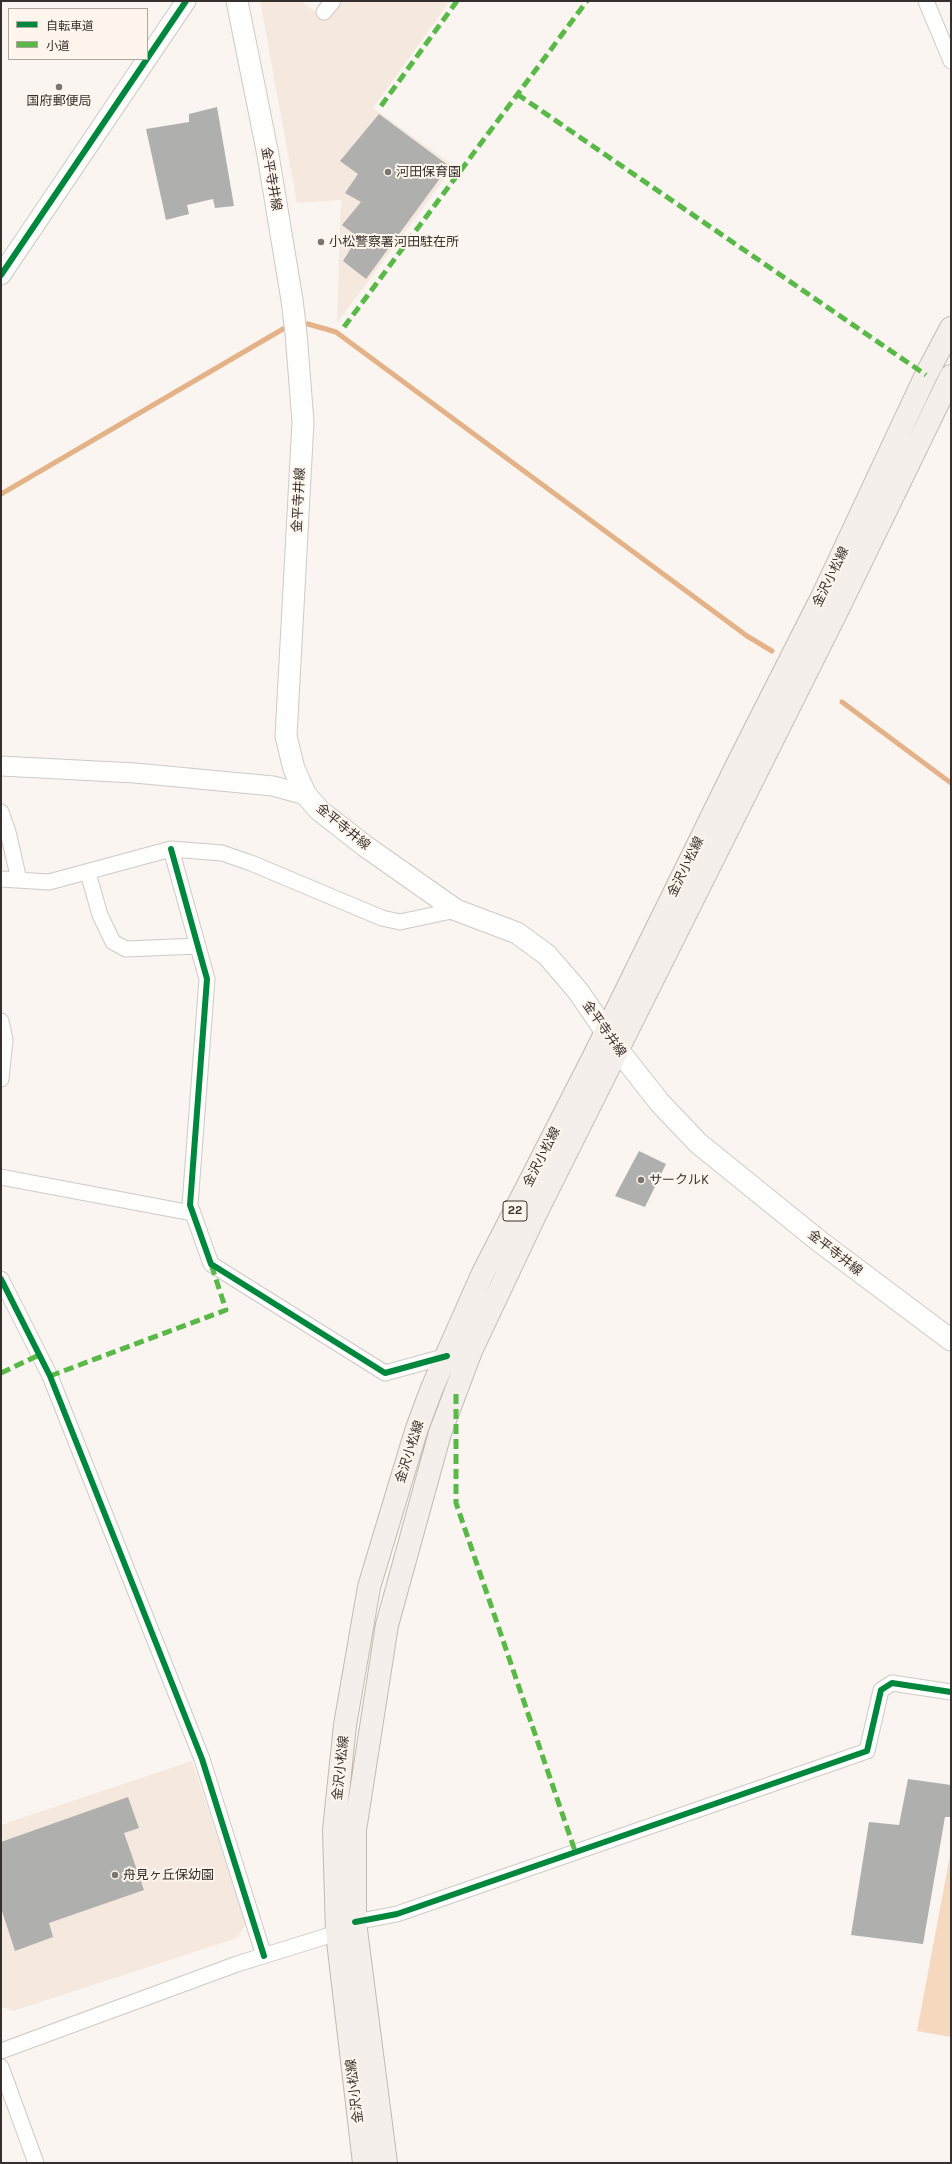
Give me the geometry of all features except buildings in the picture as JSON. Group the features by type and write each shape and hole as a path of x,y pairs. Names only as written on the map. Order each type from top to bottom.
{"main road":[{"name":"金平寺井線","path":"237,1 268,155 295,326 303,422 286,736 294,769 306,795 319,810 365,846 456,910 517,933 547,955 578,991 605,1032 660,1103 698,1144 819,1241 951,1340"},
{"name":"金沢小松線","path":"364,2163 337,1933 334,1830 345,1725 369,1586 416,1431 432,1388 482,1275 822,596 926,374 951,328"},
{"name":"金沢小松線","path":"386,2163 355,1922 355,1830 369,1730 387,1625 440,1433 474,1344 533,1220 619,1051 636,1011 840,605 951,376"}],"street":[{"path":"148,57 186,1"},
{"path":"926,1 951,61"},
{"path":"1,275 146,60"},
{"path":"1,766 135,773 273,786 306,795"},
{"path":"1,812 8,832 19,880"},
{"path":"171,849 208,979 190,1204 211,1264 384,1373 447,1356"},
{"path":"1,879 49,882 88,873 171,849 222,853 251,863 382,918 400,922 456,910"},
{"path":"88,873 100,915 113,942 126,949 198,946"},
{"path":"1,1021 5,1040 1,1079"},
{"path":"1,1177 192,1213"},
{"path":"1,1279 50,1376 202,1759 264,1956"},
{"path":"355,1922 396,1914 867,1751 881,1690 892,1683 951,1692"},
{"path":"1,2051 237,1964 337,1933"},
{"path":"1,2067 36,2163"}],"shaded area":[{"path":"260,1 300,1 326,19 339,1 450,1 373,108 454,166 337,323 341,200 297,203"},
{"name":"舟見ヶ丘保幼園","path":"192,1761 246,1924 237,1938 13,2011 1,2007 1,1825"},
{"path":"951,1850 951,2037 917,2031"}],"waterway":[{"path":"299,326 308,324 336,332 747,636 772,651"},
{"path":"1,494 283,329 291,327"},
{"path":"842,702 951,783"}],"marked path":[{"path":"381,106 457,1"},
{"path":"344,327 587,1"},
{"path":"517,94 926,375"},
{"path":"50,1376 226,1310 211,1264"},
{"path":"1,1373 39,1355"},
{"path":"456,1394 456,1503 575,1851"}],"cycle path":[{"path":"148,57 186,1"},
{"path":"1,275 146,60"},
{"path":"171,849 207,979 190,1205 211,1264 385,1373 447,1356"},
{"path":"1,1279 50,1376 202,1759 264,1956"},
{"path":"355,1922 397,1914 867,1751 881,1690 892,1683 951,1692"}],"place":[{"name":"国府郵便局","path":"59,87"},
{"name":"河田保育園","path":"388,172"},
{"name":"小松警察署河田駐在所","path":"321,242"},
{"name":"サークルK","path":"641,1180"},
{"name":"舟見ヶ丘保幼園","path":"115,1875"}]}
